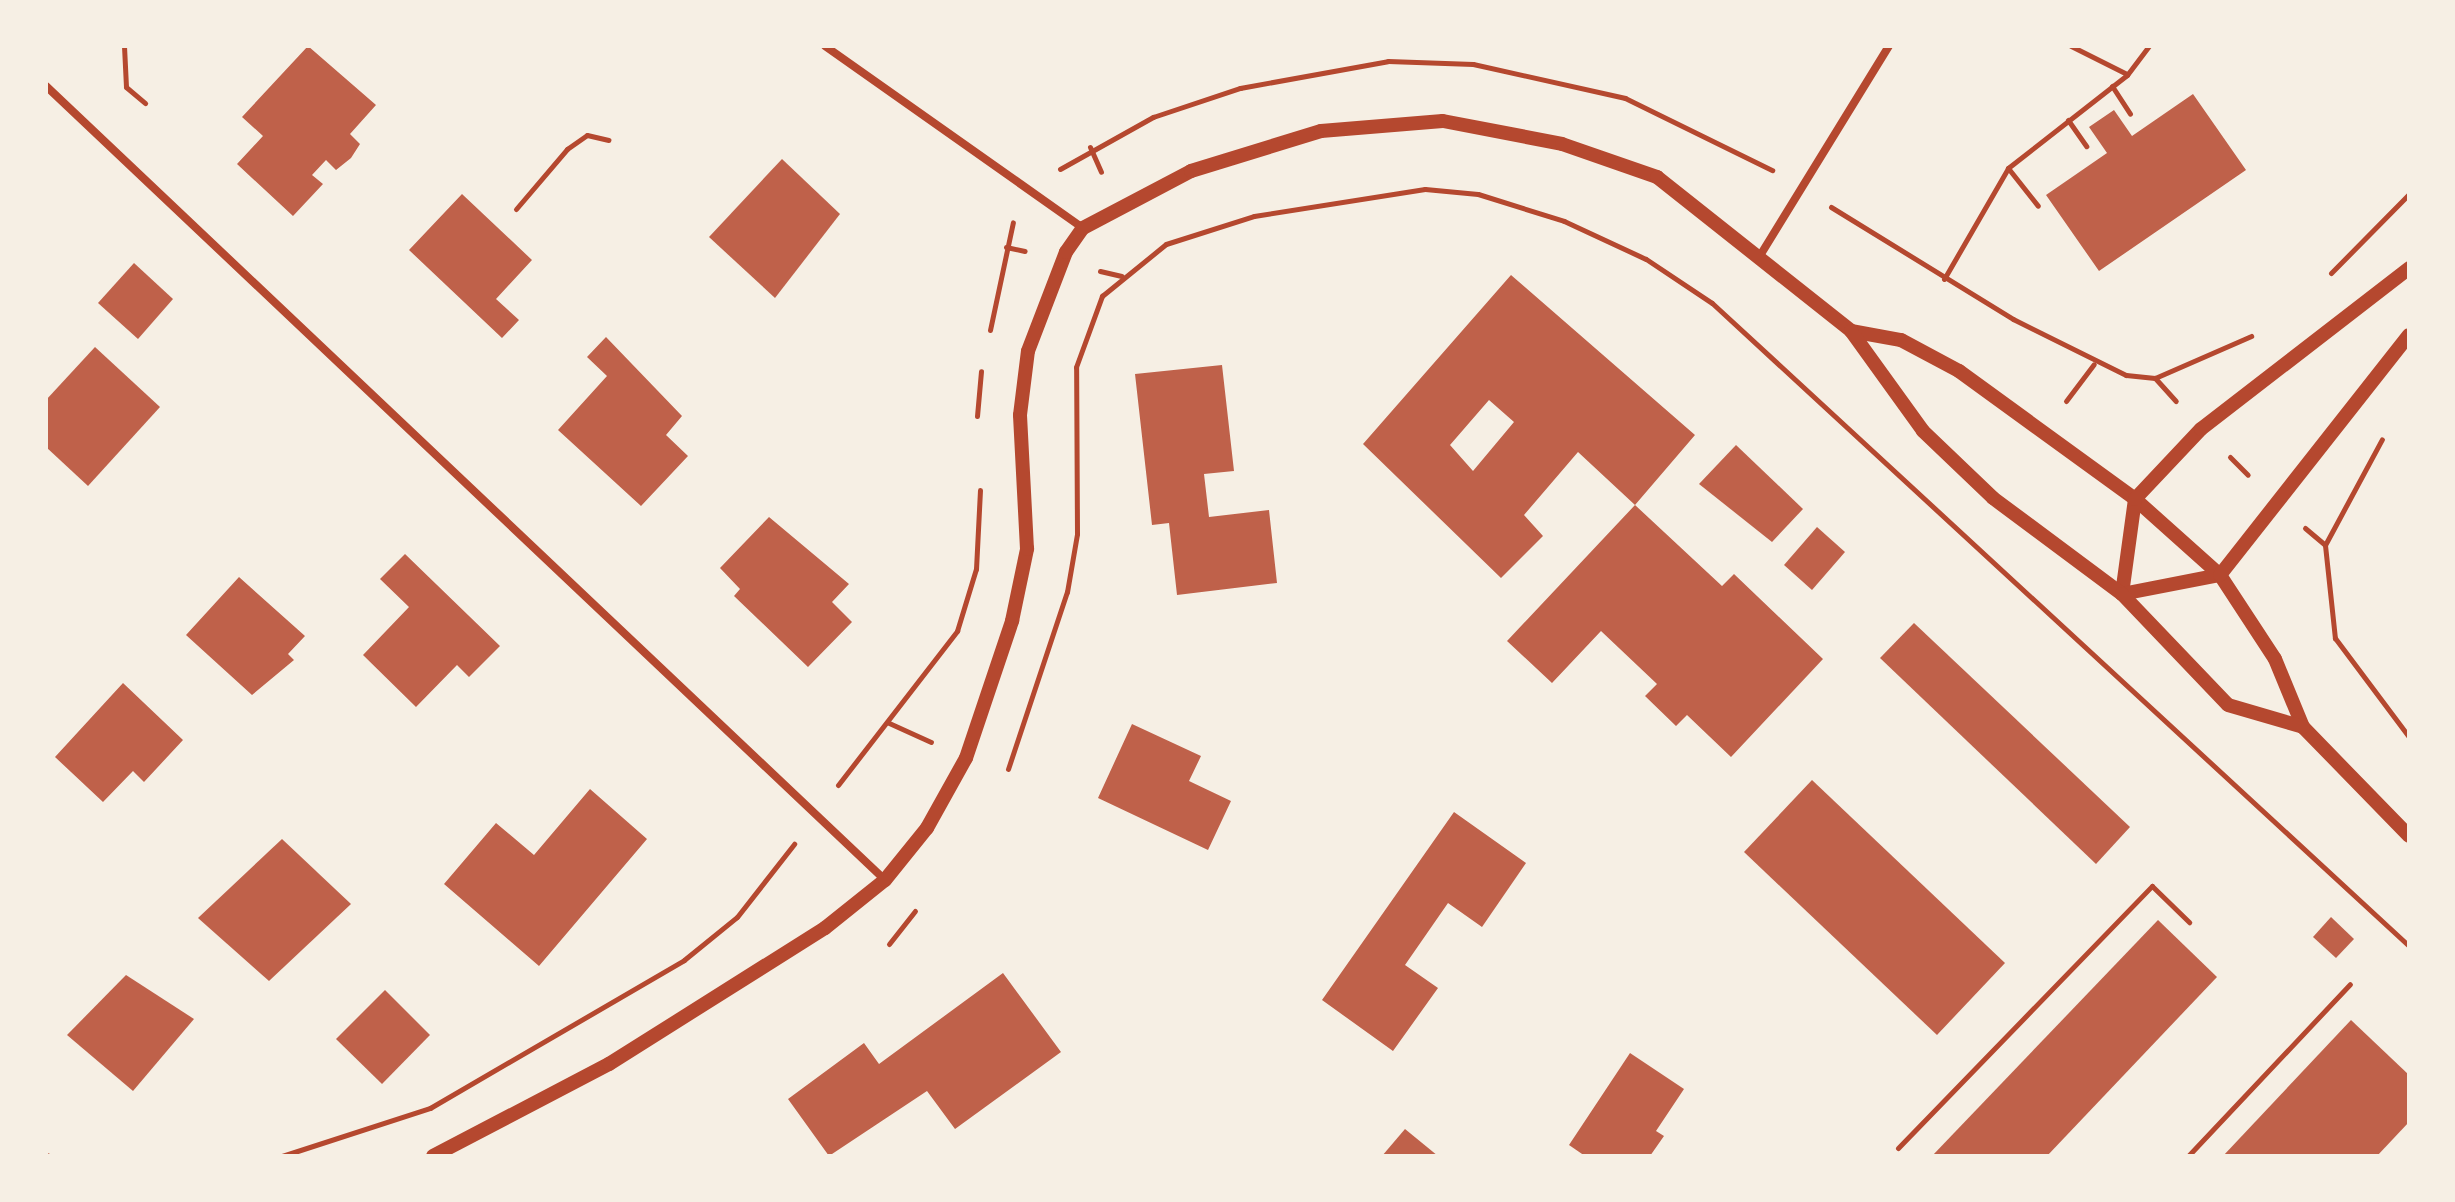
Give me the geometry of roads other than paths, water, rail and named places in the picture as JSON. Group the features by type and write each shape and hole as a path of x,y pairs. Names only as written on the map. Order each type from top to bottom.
{"street":[{"path":"825,46 1083,228"},
{"path":"1761,254 1889,46"},
{"path":"46,86 885,880"},
{"path":"433,1156 609,1064 825,928 885,880 927,828 991,695 1027,549 1020,415 1028,351 1047,289 1083,228 1191,171 1321,131 1443,121 1562,144 1657,177 1761,254 1851,331 1889,391 1954,460 2122,594 2228,705 2303,727"},
{"path":"2122,594 2135,499 2201,429 2409,268"},
{"path":"1851,331 1901,340 1959,371 2135,499 2220,575 2275,659 2303,727 2409,836"},
{"path":"2122,594 2220,575 2409,335"}]}
